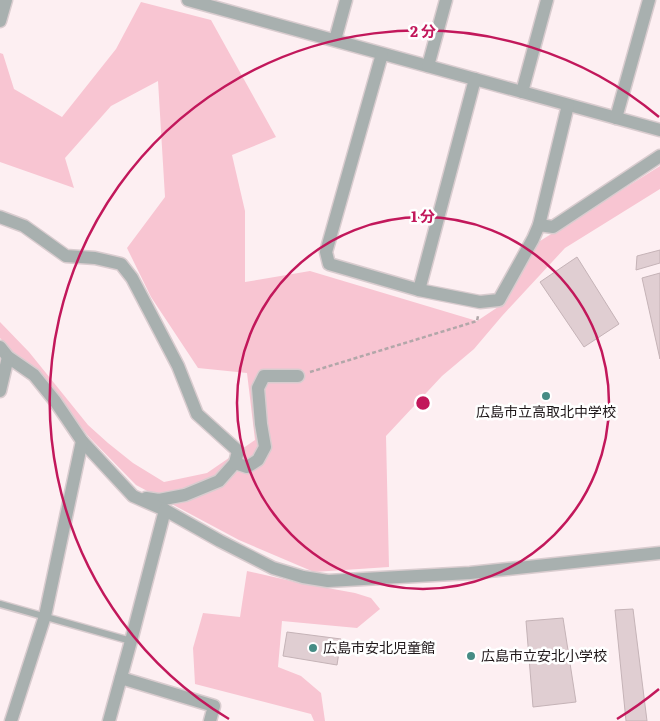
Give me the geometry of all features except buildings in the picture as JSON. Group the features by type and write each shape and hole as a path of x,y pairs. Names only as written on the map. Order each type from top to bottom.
{"street":[{"path":"0,21 6,0"},
{"path":"188,0 233,6 382,54 660,130"},
{"path":"335,40 346,0"},
{"path":"428,66 446,0"},
{"path":"522,92 547,0"},
{"path":"616,118 649,0"},
{"path":"382,54 326,252 329,264 420,290 480,302 499,300 539,225 568,105"},
{"path":"420,290 475,79"},
{"path":"539,225 553,227 660,156"},
{"path":"0,217 24,226 66,256 95,258 121,264 132,278 173,357 197,414 238,451 235,463 219,481 185,494 159,500 133,496"},
{"path":"0,391 4,352"},
{"path":"4,352 34,376 55,401 82,441 133,496 165,510 273,568 303,577 328,581 470,573 660,553"},
{"path":"235,463 247,467 258,460 265,447 258,388 264,376 298,376"},
{"path":"11,721 45,616 82,441"},
{"path":"109,721 165,510"},
{"path":"121,678 214,706 210,721"}],"lane":[{"path":"0,604 131,641"}],"path":[{"path":"298,376 477,321 480,302"}],"shaded area":[{"path":"141,2 211,20 276,137 232,155 245,211 245,282 310,271 477,321 498,307 540,241 660,166 660,189 565,248 474,349 442,376 386,436 389,567 314,572 239,540 136,485 89,437 37,372 13,353 0,338 0,322 29,352 88,425 133,463 164,482 207,473 255,440 247,373 198,368 151,297 127,248 165,197 158,81 111,106 65,158 74,188 0,162 0,53 3,54 14,89 62,117 116,49"},
{"path":"247,571 355,593 371,598 380,609 357,628 282,621 278,667 301,676 321,693 325,721 314,721 311,714 195,684 193,648 203,613 240,617"}],"place":[{"name":"広島市立高取北中学校","path":"546,396"},
{"name":"広島市安北児童館","path":"313,648"},
{"name":"広島市立安北小学校","path":"471,656"}]}
